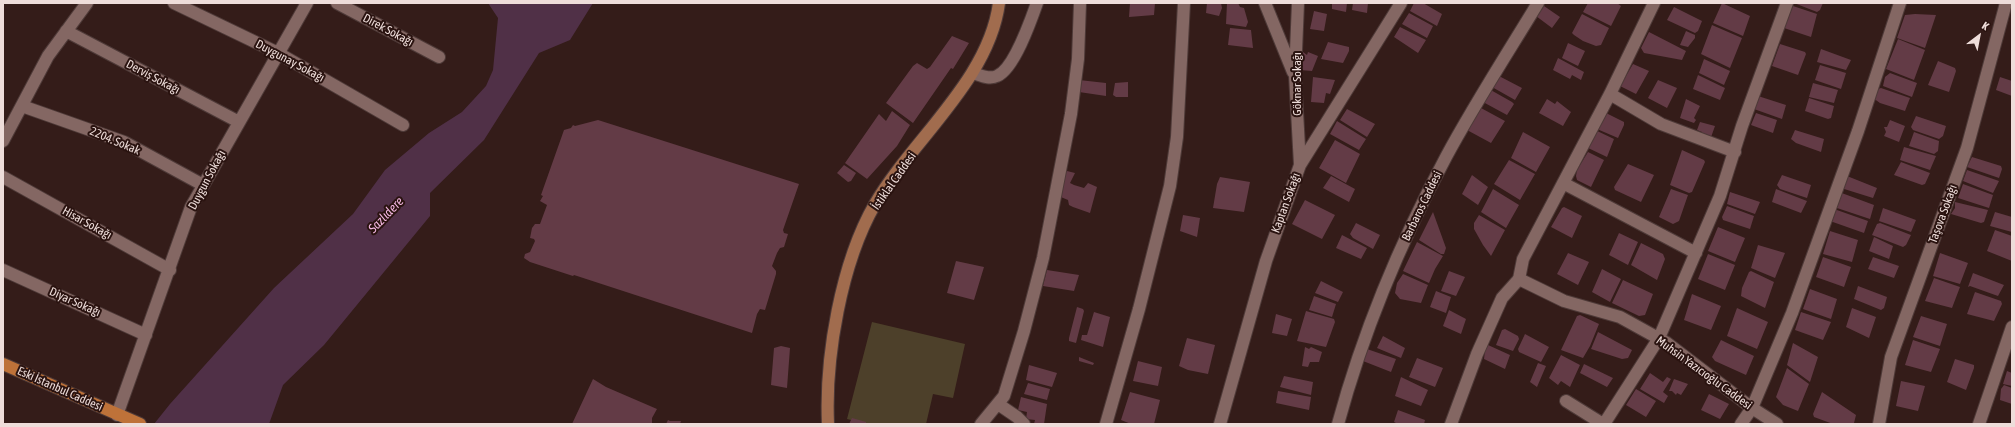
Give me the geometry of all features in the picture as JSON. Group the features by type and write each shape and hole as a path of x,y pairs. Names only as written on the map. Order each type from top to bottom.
{"main road":[{"name":"İstiklal Caddesi","path":"828,424 827,404 836,319 850,263 858,242 875,205 973,73 991,33 999,3"},
{"name":"Eski İstanbul Caddesi","path":"3,364 139,424"}],"street":[{"path":"3,141 48,56 86,3"},
{"name":"Duygunay Sokağı","path":"174,3 278,53 403,125"},
{"name":"Duygun Sokağı","path":"117,415 170,270 191,207 307,3"},
{"name":"Direk Sokağı","path":"337,3 439,57"},
{"path":"973,73 990,78 997,76 1004,71 1024,38 1037,3"},
{"path":"982,423 1004,396 1010,380 1043,258 1071,114 1078,59 1080,3"},
{"path":"1106,424 1139,309 1170,186 1177,137 1184,3"},
{"path":"1265,3 1295,75"},
{"name":"Göknar Sokağı","path":"1298,3 1295,75 1300,165"},
{"name":"Kaptan Sokağı","path":"1220,424 1266,261 1300,165 1401,3"},
{"name":"Barbaros Caddesi","path":"1338,424 1371,324 1412,224 1447,156 1538,3"},
{"path":"1451,424 1477,354 1502,298 1519,279 1523,259 1610,94 1654,3"},
{"path":"1566,401 1603,424 1659,338 1720,196 1735,152 1744,118 1786,3"},
{"path":"1741,424 1752,408 1795,306 1858,131 1900,3"},
{"name":"Taşova Sokağı","path":"1878,424 1891,357 1967,148 2006,3"},
{"name":"Derviş Sokağı","path":"66,31 239,122"},
{"path":"1610,94 1662,124 1735,152"},
{"name":"2204. Sokak","path":"22,106 124,142 203,185"},
{"name":"Hisar Sokağı","path":"3,177 170,270"},
{"path":"1563,183 1696,253"},
{"name":"Diyar Sokağı","path":"3,270 146,335"},
{"name":"Muhsin Yazıcıoğlu Caddesi","path":"1519,279 1564,301 1620,317 1659,338 1752,408 1777,424"},
{"path":"1979,424 2012,327"},
{"path":"998,404 1017,416 1024,424"}],"shaded area":[{"path":"872,322 965,344 953,398 933,394 926,424 867,424 847,419"}],"water":[{"name":"Sazlıdere","path":"488,3 593,3 570,40 539,53 484,140 430,193 430,216 324,345 283,385 269,424 154,424 170,404 274,288 353,214 385,170 429,133 462,112 486,86 493,70 498,18"}],"building":[{"path":"1130,3 1155,3 1154,15 1129,17"},
{"path":"1207,3 1221,3 1222,8 1219,16 1206,13"},
{"path":"1227,3 1238,3 1240,7 1244,8 1248,22 1246,27 1226,24"},
{"path":"1332,3 1347,3 1346,12 1332,9"},
{"path":"1353,3 1368,3 1367,13 1352,10"},
{"path":"1414,3 1423,3 1442,14 1437,26 1410,11"},
{"path":"1588,3 1617,3 1621,6 1611,26 1583,12"},
{"path":"1722,3 1750,16 1743,36 1713,23"},
{"path":"1794,3 1823,3 1820,10 1817,12"},
{"path":"1544,6 1560,17 1552,28 1536,16"},
{"path":"1793,6 1817,14 1811,37 1784,28"},
{"path":"1674,7 1702,21 1698,31 1695,33 1667,20"},
{"path":"1314,11 1327,14 1324,31 1310,29"},
{"path":"1409,13 1433,26 1427,38 1402,24"},
{"path":"1582,14 1609,28 1601,45 1596,46 1583,41 1572,33"},
{"path":"1905,15 1936,15 1925,48 1897,38"},
{"path":"1712,25 1742,38 1730,68 1701,54"},
{"path":"1400,27 1426,40 1418,53 1394,37"},
{"path":"1230,28 1251,30 1253,48 1228,45"},
{"path":"1686,31 1695,35 1695,38 1688,47 1680,45"},
{"path":"1649,32 1686,51 1682,60 1644,53 1641,48"},
{"path":"952,36 969,43 953,69 951,68 913,123 886,103 913,66 917,63 927,69 930,67"},
{"path":"1898,39 1925,50 1914,80 1886,69"},
{"path":"1328,42 1349,47 1349,51 1343,63 1321,59"},
{"path":"1568,43 1585,51 1578,66 1562,58"},
{"path":"1780,44 1805,52 1806,54 1798,75 1772,66"},
{"path":"1821,49 1851,60 1846,70 1817,62"},
{"path":"1303,52 1307,55 1308,52 1318,56 1312,71 1300,70"},
{"path":"1558,58 1584,72 1581,80 1572,75 1570,79 1553,70"},
{"path":"1704,59 1730,71 1724,85 1699,73"},
{"path":"1938,61 1955,68 1956,71 1949,92 1928,85"},
{"path":"1633,64 1649,71 1636,94 1620,86"},
{"path":"1820,65 1846,73 1841,89 1815,80"},
{"path":"1890,73 1917,83 1912,97 1883,86 1885,77"},
{"path":"1698,75 1725,88 1720,100 1693,89"},
{"path":"1499,76 1522,88 1515,100 1492,87"},
{"path":"1313,77 1335,80 1330,94 1326,93 1324,103 1311,102"},
{"path":"2000,77 2012,81 2012,96 1996,90"},
{"path":"1079,80 1106,83 1106,96 1079,92"},
{"path":"1658,80 1677,88 1667,108 1648,98"},
{"path":"1128,82 1128,97 1116,97 1113,95 1115,83"},
{"path":"1813,83 1838,90 1834,103 1809,97"},
{"path":"1881,88 1910,98 1905,111 1880,103 1873,98 1878,89"},
{"path":"1489,89 1514,104 1507,115 1483,102"},
{"path":"1758,96 1786,105 1782,119 1754,109"},
{"path":"1809,98 1834,106 1831,118 1828,119 1805,111"},
{"path":"1547,99 1555,104 1557,101 1571,112 1563,126 1539,113"},
{"path":"1686,99 1700,106 1694,118 1696,120 1694,123 1680,118"},
{"path":"1481,108 1505,121 1491,143 1467,130"},
{"path":"1347,109 1375,124 1367,137 1340,120"},
{"path":"892,111 910,125 897,146 867,179 845,163 879,114 886,121"},
{"path":"1606,113 1624,122 1618,138 1597,129"},
{"path":"1756,113 1777,120 1773,133 1751,125"},
{"path":"1916,116 1946,126 1943,136 1939,139 1913,130 1911,127"},
{"path":"598,120 799,184 783,230 784,233 788,234 784,247 780,248 772,266 776,271 776,274 765,310 760,309 757,314 752,333 530,262 524,258 525,254 530,252 535,241 534,239 530,238 532,228 535,224 540,224 547,205 540,201 543,196 541,195 564,130 571,128 573,125 575,126"},
{"path":"1890,120 1905,126 1899,142 1884,136 1886,132 1884,127 1887,127"},
{"path":"1337,121 1366,139 1359,150 1330,134"},
{"path":"1700,122 1715,126 1710,140 1702,137 1702,132 1697,130"},
{"path":"1593,129 1614,139 1607,157 1586,147"},
{"path":"1795,130 1824,139 1821,152 1796,143 1791,139"},
{"path":"1523,132 1550,147 1536,172 1511,158"},
{"path":"1914,132 1939,141 1938,151 1934,154 1909,146"},
{"path":"1335,140 1360,154 1346,183 1319,168"},
{"path":"1904,147 1936,156 1930,170 1900,160"},
{"path":"1682,150 1704,160 1705,162 1692,192 1689,193 1670,185"},
{"path":"1588,152 1604,160 1591,187 1577,180 1576,176 1577,170"},
{"path":"1972,157 2001,166 2002,169 1999,178 1967,167"},
{"path":"1509,160 1535,174 1520,200 1494,184"},
{"path":"1901,162 1930,173 1925,184 1922,185 1894,175"},
{"path":"1628,164 1654,175 1641,202 1615,190 1614,187"},
{"path":"844,165 856,173 851,181 848,182 837,173"},
{"path":"1063,170 1075,173 1070,183 1074,185 1084,188 1088,183 1097,187 1090,213 1069,205 1068,200 1056,195"},
{"path":"1967,170 1999,181 1993,193 1963,181"},
{"path":"1472,175 1488,187 1478,205 1462,194"},
{"path":"1782,175 1811,185 1807,198 1780,189 1777,185"},
{"path":"1331,176 1355,189 1349,202 1323,188"},
{"path":"1847,176 1877,188 1873,198 1841,188"},
{"path":"1220,177 1250,182 1244,212 1213,208 1217,184"},
{"path":"1963,184 1993,195 1989,208 1958,198"},
{"path":"1493,189 1519,205 1506,228 1481,212"},
{"path":"1671,189 1688,195 1679,221 1673,224 1659,217"},
{"path":"1776,189 1807,201 1801,213 1772,202"},
{"path":"1730,192 1760,202 1755,214 1727,204"},
{"path":"1839,192 1874,205 1870,219 1837,208 1835,205"},
{"path":"1305,200 1335,215 1322,239 1292,224"},
{"path":"1955,202 1988,210 1984,222 1981,223 1951,214 1955,208"},
{"path":"1727,206 1754,216 1750,229 1723,220 1722,217"},
{"path":"1564,207 1582,216 1572,238 1551,227"},
{"path":"1883,208 1916,220 1911,232 1879,221"},
{"path":"1834,209 1868,221 1864,233 1830,221"},
{"path":"1433,212 1446,248 1444,254 1441,254 1419,240"},
{"path":"1995,212 2012,217 2012,232 1990,226"},
{"path":"1183,215 1200,218 1197,237 1180,231"},
{"path":"1479,215 1505,230 1491,256 1474,229 1474,223"},
{"path":"1356,223 1380,235 1373,249 1353,238 1350,234"},
{"path":"1880,223 1911,235 1906,245 1903,247 1872,235 1877,224"},
{"path":"1718,227 1745,238 1735,262 1708,251"},
{"path":"1995,230 2012,236 2012,261 1987,251"},
{"path":"1830,231 1858,240 1852,262 1823,254"},
{"path":"1619,233 1638,242 1628,265 1609,255"},
{"path":"1342,235 1367,248 1361,259 1336,248"},
{"path":"1874,237 1893,246 1889,259 1869,251"},
{"path":"1417,242 1443,256 1429,283 1403,271"},
{"path":"1641,243 1663,254 1665,259 1657,280 1631,265"},
{"path":"1758,245 1785,253 1775,278 1751,268"},
{"path":"1568,253 1589,262 1578,285 1557,274"},
{"path":"1940,253 1968,263 1960,284 1933,276"},
{"path":"1708,254 1735,265 1725,290 1698,279"},
{"path":"1823,257 1851,267 1844,287 1816,277"},
{"path":"1873,257 1899,266 1894,278 1868,269"},
{"path":"956,261 984,267 974,300 947,293"},
{"path":"1602,269 1621,279 1610,302 1592,292"},
{"path":"1047,270 1079,275 1074,291 1043,286"},
{"path":"1449,271 1465,277 1456,296 1441,291"},
{"path":"1751,271 1774,282 1765,308 1741,296 1742,288 1749,272"},
{"path":"1973,273 2004,285 1998,296 1970,286 1968,287"},
{"path":"1403,274 1428,285 1421,303 1400,299 1395,293 1397,283"},
{"path":"1934,278 1960,287 1952,308 1925,301"},
{"path":"1623,280 1653,294 1645,315 1639,316 1612,303"},
{"path":"1321,281 1343,292 1338,302 1315,293"},
{"path":"1858,286 1887,297 1884,308 1881,310 1854,299"},
{"path":"1810,289 1837,299 1831,319 1803,309"},
{"path":"1436,291 1451,297 1446,313 1430,307"},
{"path":"1975,292 2001,301 2002,304 1994,321 1967,314"},
{"path":"1692,294 1721,306 1711,330 1684,320"},
{"path":"1314,296 1336,304 1332,317 1309,310"},
{"path":"1077,307 1083,309 1084,311 1076,343 1069,341 1069,338"},
{"path":"1737,308 1768,322 1757,349 1727,336"},
{"path":"1852,308 1876,317 1869,338 1846,327"},
{"path":"1449,310 1466,319 1461,334 1443,326"},
{"path":"1306,311 1334,319 1335,322 1326,347 1297,341"},
{"path":"1094,312 1110,317 1103,347 1081,340 1082,335 1087,335"},
{"path":"1801,312 1831,322 1823,340 1795,330"},
{"path":"1276,314 1292,319 1287,336 1272,333"},
{"path":"1580,315 1599,324 1590,346 1583,358 1561,350 1577,316"},
{"path":"1921,316 1947,324 1940,346 1913,337"},
{"path":"1505,329 1518,336 1519,339 1513,351 1496,345 1502,330"},
{"path":"1598,332 1632,350 1628,358 1622,359 1591,349"},
{"path":"1525,334 1549,347 1541,362 1519,352 1518,349"},
{"path":"1383,336 1405,348 1401,358 1377,348"},
{"path":"1187,338 1215,345 1208,374 1188,370 1179,366"},
{"path":"1721,340 1754,356 1746,375 1715,361 1712,357"},
{"path":"1913,340 1940,349 1931,372 1905,365"},
{"path":"1793,343 1818,357 1810,382 1787,365"},
{"path":"1488,345 1510,355 1505,369 1484,359 1485,350"},
{"path":"781,346 790,348 787,388 771,385 774,348"},
{"path":"1305,347 1309,349 1311,347 1322,352 1319,362 1310,362 1308,367 1302,366"},
{"path":"1367,349 1396,359 1391,372 1363,361"},
{"path":"1561,355 1580,365 1570,387 1561,381 1558,385 1549,378"},
{"path":"1079,357 1094,363 1093,365 1079,361"},
{"path":"1417,358 1443,368 1435,387 1409,377"},
{"path":"1955,359 1974,365 1966,390 1947,382"},
{"path":"1138,361 1162,367 1158,386 1133,381"},
{"path":"1538,363 1546,366 1537,387 1530,382"},
{"path":"1584,364 1613,378 1607,387 1580,373"},
{"path":"1029,365 1057,373 1052,387 1026,380"},
{"path":"1787,368 1809,384 1798,411 1783,405 1776,397"},
{"path":"2007,371 2012,373 2012,386 2003,384"},
{"path":"1650,373 1663,382 1667,377 1671,379 1663,392 1668,396 1664,403 1640,389"},
{"path":"1284,376 1313,382 1311,395 1280,387"},
{"path":"1401,377 1428,390 1421,406 1395,396"},
{"path":"593,379 606,387 657,409 652,418 652,424 572,424"},
{"path":"1674,379 1688,384 1681,395 1677,393 1676,395 1672,391 1669,391"},
{"path":"1901,381 1925,386 1918,411 1896,406"},
{"path":"1028,383 1050,389 1047,400 1024,394"},
{"path":"2004,385 2012,388 2012,404 2000,400 2001,389"},
{"path":"1636,389 1656,401 1646,417 1626,405"},
{"path":"1278,391 1311,397 1309,410 1276,403"},
{"path":"1130,392 1160,400 1154,424 1131,424 1121,420"},
{"path":"1822,392 1856,415 1854,423 1833,424 1814,417 1813,414"},
{"path":"1709,394 1729,404 1720,419 1701,410"},
{"path":"1021,397 1047,404 1044,424 1034,424 1035,420 1026,419 1027,412 1018,410"},
{"path":"1398,410 1425,420 1424,424 1398,424 1394,422"},
{"path":"852,418 866,422 866,424 849,424"},
{"path":"668,420 681,421 680,424 666,424"}]}
